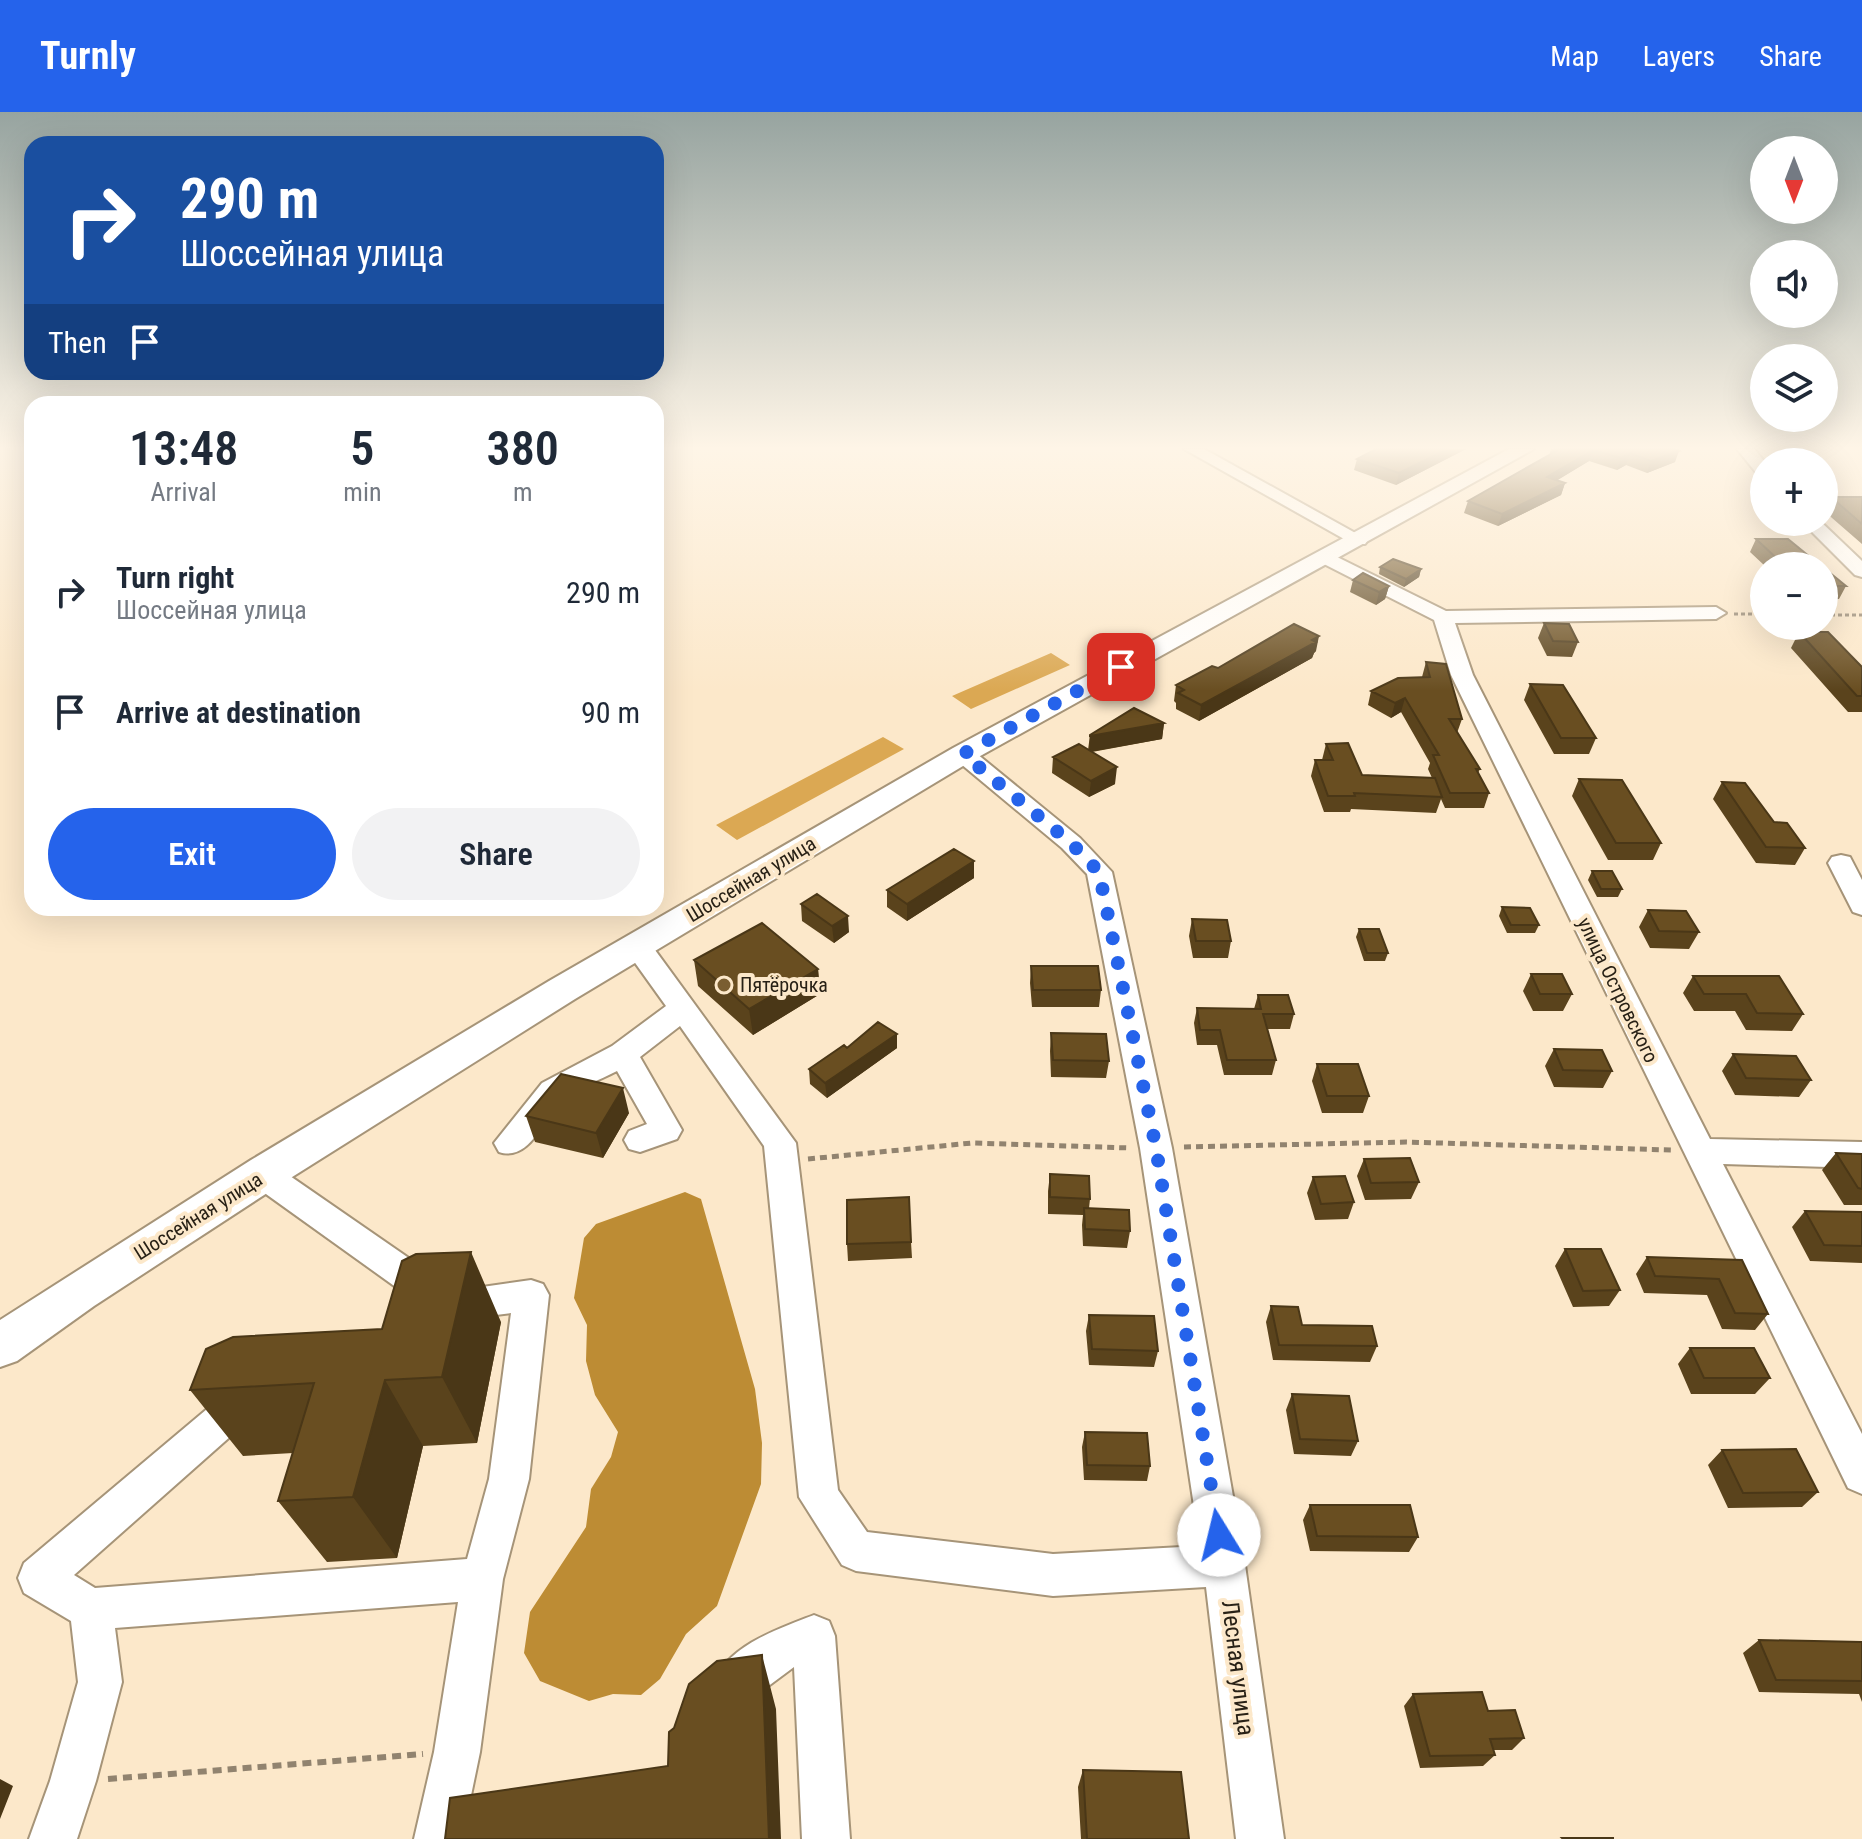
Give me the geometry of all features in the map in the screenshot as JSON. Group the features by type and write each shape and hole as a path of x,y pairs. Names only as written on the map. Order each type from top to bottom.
{"main road":[{"name":"Шоссейная улица","path":"0,1346 78,1292 266,1172 637,946 963,754 1378,530"}],"street":[{"path":"1340,530 1359,540"},
{"path":"1826,536 1862,571"},
{"path":"1327,558 1443,617 1716,613"},
{"name":"улица Островского","path":"1443,617 1462,675 1862,1475"},
{"name":"Лесная улица","path":"963,754 1071,843 1099,872 1156,1148 1224,1565 1260,1839"},
{"path":"1841,863 1862,906"},
{"path":"637,946 780,1143 819,1497 856,1551 1053,1575 1224,1565"},
{"path":"510,1143 553,1091 623,1054 682,1009"},
{"path":"623,1054 666,1130 640,1140"},
{"path":"1698,1151 1862,1155"},
{"path":"266,1172 278,1185 447,1305"},
{"path":"406,1324 447,1305 531,1295 509,1479 482,1579 457,1752 438,1839"},
{"path":"283,1382 242,1401 39,1578 91,1609 482,1579"},
{"path":"53,1839 73,1781 100,1682 91,1609"},
{"path":"698,1712 768,1657 814,1636 826,1839"}],"path":[{"path":"1716,613 1750,614"},
{"path":"1838,615 1862,615"},
{"path":"780,1143 800,1160 972,1143 1156,1148 1406,1142 1698,1151"},
{"path":"73,1781 457,1752"}],"shaded area":[{"path":"1051,653 1070,665 971,709 952,696"},
{"path":"883,737 904,749 737,840 716,825"},
{"path":"685,1192 701,1199 755,1389 762,1443 761,1484 717,1606 686,1634 660,1679 641,1695 613,1694 589,1701 540,1681 524,1653 530,1612 586,1527 591,1489 611,1457 618,1432 595,1395 586,1361 587,1325 574,1298 584,1238 596,1224"}],"building":[{"path":"1756,539 1788,539 1804,552 1770,552"},
{"path":"1393,559 1421,569 1406,579 1380,567"},
{"path":"1363,573 1389,586 1379,592 1353,580"},
{"path":"1544,623 1569,624 1578,642 1553,641"},
{"path":"1294,624 1319,636 1312,640 1316,642 1201,705 1178,693 1184,690 1176,685 1212,666 1218,668"},
{"path":"1806,640 1836,640 1862,667 1862,696 1857,696"},
{"path":"1426,662 1446,664 1462,719 1449,719 1480,769 1476,769 1489,793 1450,793 1433,755 1439,755 1405,698 1395,703 1371,691 1398,678 1430,677"},
{"path":"1530,684 1563,685 1596,738 1561,738"},
{"path":"1134,708 1164,723 1090,736 1090,735"},
{"path":"1348,743 1362,775 1435,778 1442,797 1354,793 1355,796 1328,796 1315,760 1333,760 1326,744"},
{"path":"1079,744 1117,767 1091,781 1053,757"},
{"path":"1579,779 1622,780 1661,843 1616,843"},
{"path":"1722,782 1745,783 1774,822 1787,823 1805,848 1766,847"},
{"path":"954,849 974,861 907,904 887,890"},
{"path":"1592,871 1612,871 1622,889 1601,889"},
{"path":"817,894 848,916 832,926 801,904"},
{"path":"1502,907 1530,908 1539,925 1511,925"},
{"path":"1648,910 1686,911 1699,932 1659,931"},
{"path":"1192,919 1227,920 1231,941 1196,941"},
{"path":"762,923 818,969 749,1009 694,960"},
{"path":"1359,929 1379,929 1388,953 1367,953"},
{"path":"1031,966 1098,966 1101,990 1033,990"},
{"path":"1531,974 1562,974 1572,994 1540,994"},
{"path":"1693,976 1779,976 1803,1014 1757,1013 1746,994 1704,994"},
{"path":"1258,995 1288,995 1294,1014 1263,1014 1276,1060 1227,1060 1220,1030 1200,1030 1197,1008 1261,1009"},
{"path":"878,1022 897,1034 825,1083 809,1069 844,1045 847,1048"},
{"path":"1051,1033 1106,1034 1109,1061 1053,1060"},
{"path":"1554,1049 1602,1050 1612,1071 1563,1070"},
{"path":"1733,1054 1796,1056 1811,1080 1746,1078"},
{"path":"1317,1064 1358,1064 1369,1096 1327,1096"},
{"path":"561,1074 623,1088 596,1133 526,1116"},
{"path":"1836,1153 1862,1154 1862,1189 1858,1188"},
{"path":"1410,1158 1419,1182 1371,1183 1364,1159"},
{"path":"1050,1174 1089,1176 1090,1199 1050,1197"},
{"path":"1345,1176 1354,1202 1321,1204 1313,1177"},
{"path":"909,1197 911,1242 847,1244 847,1200"},
{"path":"1084,1208 1129,1210 1130,1231 1085,1229"},
{"path":"1805,1211 1862,1212 1862,1246 1824,1245"},
{"path":"1565,1249 1601,1249 1620,1290 1583,1291"},
{"path":"471,1252 442,1377 385,1380 353,1497 278,1501 314,1383 190,1390 206,1349 233,1337 382,1329 402,1261 416,1254"},
{"path":"1647,1257 1742,1260 1768,1314 1735,1313 1719,1279 1655,1276"},
{"path":"1271,1306 1298,1307 1302,1325 1372,1326 1377,1346 1279,1345"},
{"path":"1089,1315 1154,1316 1158,1351 1092,1349"},
{"path":"1690,1348 1754,1348 1770,1378 1704,1378"},
{"path":"1292,1394 1349,1396 1358,1441 1300,1439"},
{"path":"1085,1432 1147,1433 1150,1466 1087,1465"},
{"path":"1796,1449 1818,1492 1743,1493 1722,1450"},
{"path":"1310,1505 1410,1505 1418,1537 1317,1536"},
{"path":"1759,1640 1862,1642 1862,1681 1776,1680"},
{"path":"762,1655 769,1839 445,1839 450,1798 668,1766 669,1732 674,1728 689,1684 717,1661"},
{"path":"1482,1692 1488,1711 1515,1710 1524,1738 1490,1739 1495,1755 1430,1756 1413,1694"},
{"path":"1083,1770 1181,1772 1189,1839 1087,1839"},
{"path":"1613,1838 1613,1839 1563,1839"}],"place":[{"name":"Пятёрочка","path":"724,985"}],"route":[{"path":"1121,667 963,754 1071,843 1099,872 1156,1148 1219,1535"}]}
